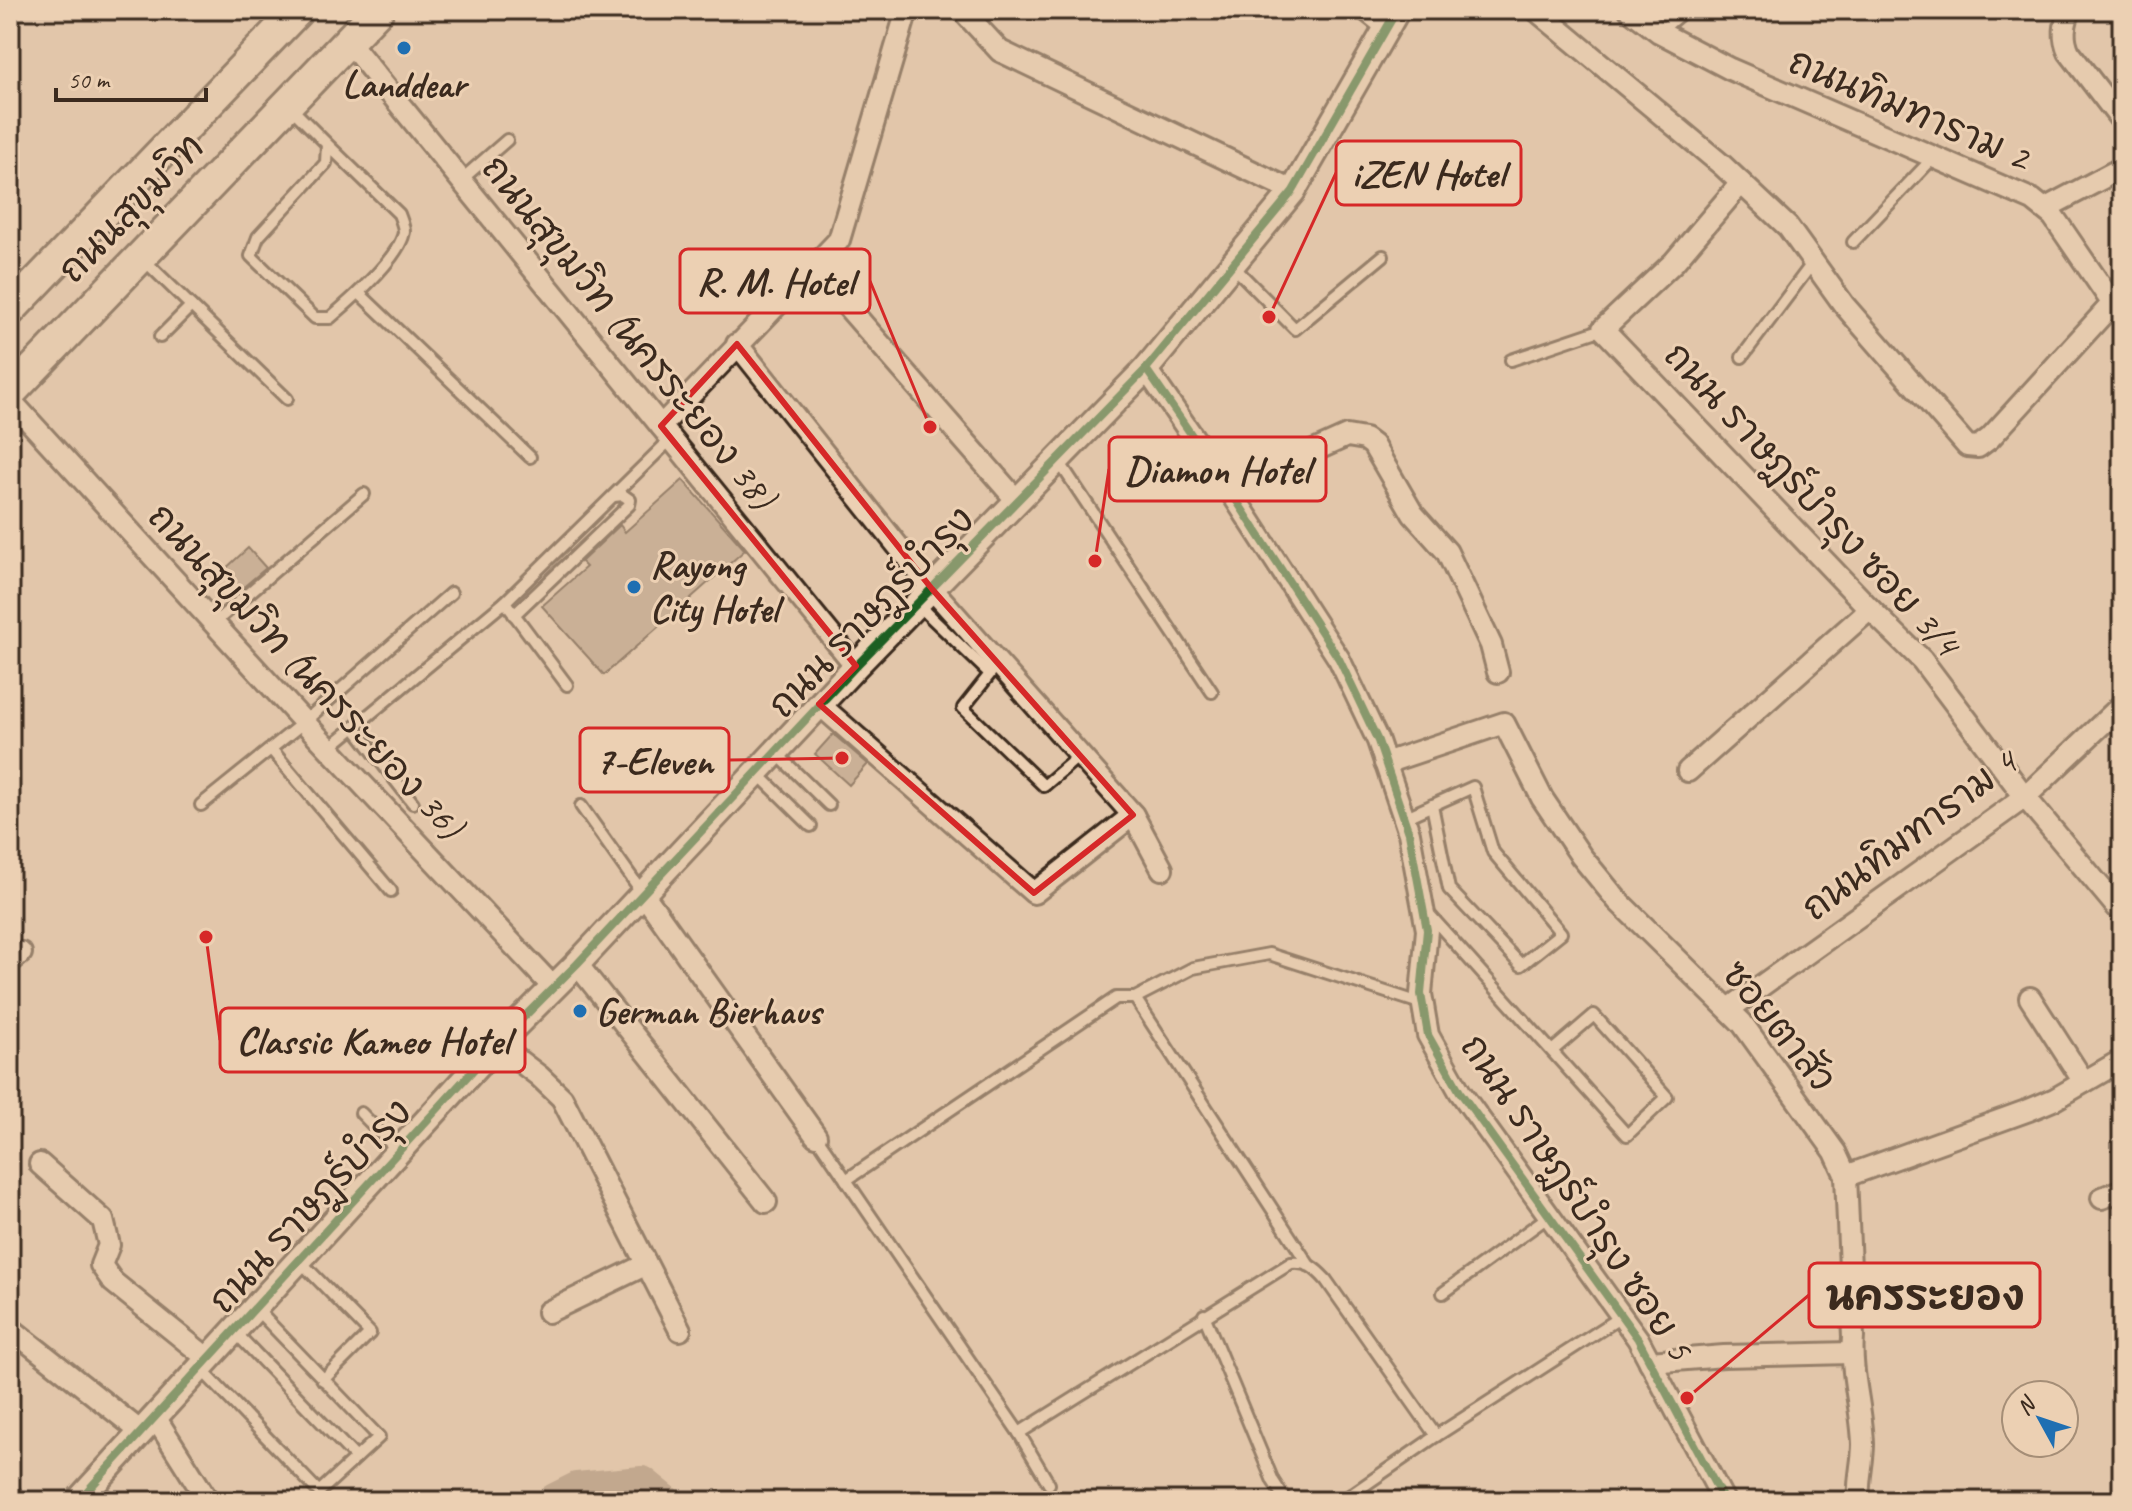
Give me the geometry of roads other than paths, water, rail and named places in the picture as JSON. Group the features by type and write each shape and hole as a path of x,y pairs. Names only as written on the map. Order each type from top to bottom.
{"main road":[{"name":"ถนนสุขุมวิท","path":"10,310 298,10"},
{"name":"ถนนสุขุมวิท","path":"10,393 378,10"}],"street":[{"path":"666,432 737,344 839,240 907,10"},
{"path":"962,10 1000,51 1293,191"},
{"path":"1536,10 1741,183 1788,227 1854,316 1961,441 1973,448 1990,438 2117,310"},
{"name":"ถนนทิมทาราม 2","path":"1630,10 1659,32 1730,69 2046,208 2117,310"},
{"path":"2070,10 2064,27 2065,44 2122,121"},
{"name":"ถนน ราษฎร์บำรุง","path":"86,1498 204,1363 497,1044 577,964 819,704 1146,369 1293,191 1391,21"},
{"name":"ถนนสุขุมวิท (นครระยอง 38)","path":"348,41 856,666"},
{"path":"2046,208 2122,168"},
{"path":"1603,329 1674,262 1741,183"},
{"path":"812,266 1018,502"},
{"name":"ถนน ราษฎร์บำรุง ซอย 3/4","path":"1603,329 1922,660 2025,797 2122,913"},
{"path":"737,344 924,596 1080,755 1133,815 1162,869"},
{"name":"ถนน ราษฎร์บำรุง ซอย 5","path":"1146,369 1229,489 1339,659 1385,763 1409,833 1427,930 1422,999 1428,1035 1460,1092 1638,1339 1724,1501"},
{"name":"ถนนสุขุมวิท (นครระยอง 36)","path":"10,400 304,722 553,987"},
{"path":"1229,489 1347,436 1365,439 1373,445 1413,514 1447,552 1491,645 1498,672"},
{"path":"1688,771 1870,609"},
{"path":"819,704 1034,893 1133,815"},
{"name":"ถนนทิมทาราม 4","path":"1729,1009 2025,797 2122,705"},
{"name":"ซอยตาสัว","path":"1385,763 1504,723 1542,798 1598,879 1729,1009 1842,1162 1846,1176 1853,1337 1851,1353 1863,1446 1859,1501"},
{"path":"642,892 816,1136"},
{"path":"577,964 766,1202"},
{"path":"2030,998 2084,1082"},
{"path":"497,1044 562,1098 680,1330"},
{"path":"1846,1176 2029,1110 2122,1060"},
{"path":"40,1164 103,1220 109,1245 101,1265 113,1282 204,1363"},
{"path":"2102,1198 2122,1190"},
{"path":"548,1312 645,1265"},
{"path":"10,1328 148,1425 208,1501"},
{"path":"1650,1362 1724,1356 1851,1353"},
{"path":"10,1495 16,1501"}],"lane":[{"path":"1358,10 1391,21"},
{"path":"1659,32 1685,10"},
{"path":"287,104 399,214 404,230 399,247 359,293 330,318 315,318 251,256 258,237 326,163 327,144"},
{"path":"461,180 507,140"},
{"path":"1853,242 1934,157"},
{"path":"140,256 287,399"},
{"path":"1233,266 1295,329 1383,256"},
{"path":"1742,357 1814,261"},
{"path":"359,293 530,457"},
{"path":"160,337 191,306"},
{"path":"1511,360 1603,329"},
{"path":"329,748 505,602 613,496 666,432"},
{"path":"1058,460 1212,692"},
{"path":"214,623 364,494"},
{"path":"514,615 629,505 630,500 623,495 613,496"},
{"path":"201,805 304,722 451,593"},
{"path":"924,596 990,674 963,708 1044,786 1080,755"},
{"path":"505,602 567,685"},
{"path":"354,727 413,803"},
{"path":"271,749 391,891"},
{"path":"775,752 829,805"},
{"path":"756,771 811,826"},
{"path":"1404,818 1432,805 1473,787 1493,852 1561,933 1521,965 1449,889 1432,805"},
{"path":"581,806 642,892"},
{"path":"1423,907 1627,1135 1667,1097 1594,1015 1552,1051"},
{"path":"846,1180 1116,998 1135,998 1193,968 1269,954 1422,999"},
{"path":"1135,998 1308,1264"},
{"path":"361,1113 399,1152"},
{"path":"816,1136 1019,1433 1049,1484"},
{"path":"1443,1293 1549,1216"},
{"path":"299,1260 370,1333 323,1380"},
{"path":"1019,1433 1276,1270 1302,1262 1315,1268 1326,1280 1436,1436"},
{"path":"204,1363 319,1492 379,1437 255,1308"},
{"path":"1204,1315 1273,1481 1286,1501"},
{"path":"1342,1501 1436,1436 1621,1317"},
{"path":"233,1331 356,1458"}],"waterway":[{"path":"555,1501 577,1490 642,1484 663,1501"}],"place":[{"name":"Landdear","path":"404,48"},
{"name":"iZEN Hotel","path":"1269,317"},
{"name":"R. M. Hotel","path":"930,427"},
{"name":"Diamon Hotel","path":"1095,561"},
{"name":"Rayong City Hotel","path":"634,587"},
{"name":"7-Eleven","path":"842,758"},
{"name":"Classic Kameo Hotel","path":"206,937"},
{"name":"German Bierhaus","path":"580,1011"},
{"name":"นครระยอง","path":"1687,1398"}]}
